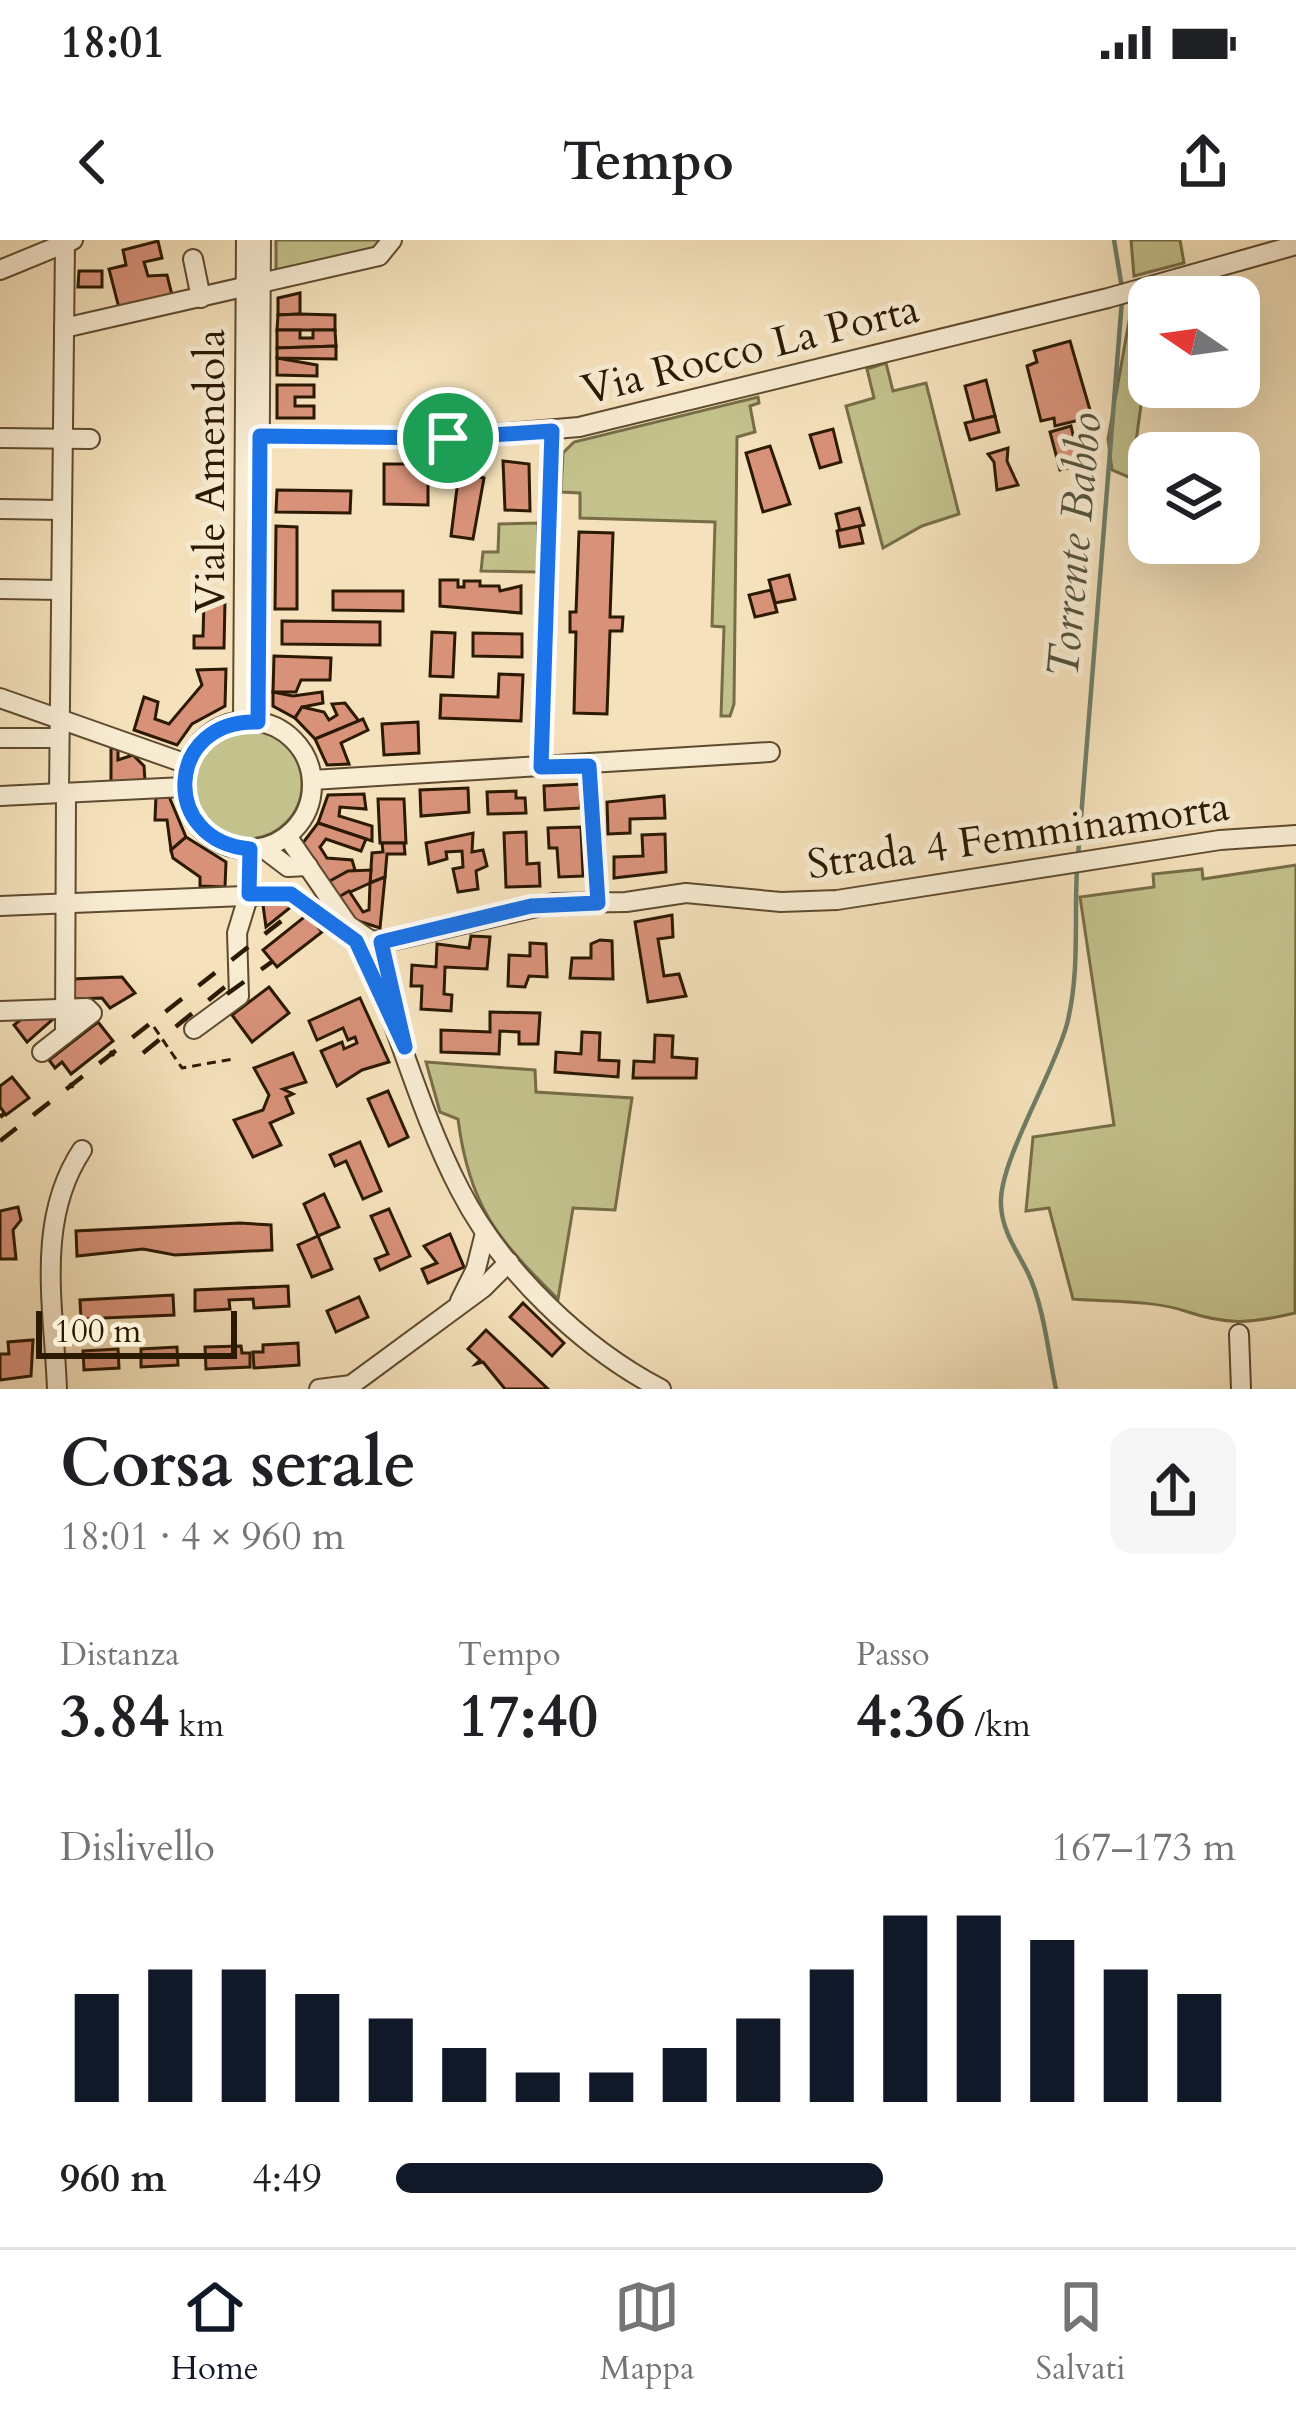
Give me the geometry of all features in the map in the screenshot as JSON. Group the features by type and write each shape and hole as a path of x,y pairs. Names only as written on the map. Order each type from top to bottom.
{"street":[{"name":"Viale Amendola","path":"246,240 253,287 250,712"},
{"name":"Viale Amendola","path":"253,287 261,240"},
{"path":"64,328 379,256 392,240"},
{"path":"0,270 71,241 64,328 61,590 65,1034"},
{"name":"Via Rocco La Porta","path":"252,432 448,438 552,431 1133,292 1296,244"},
{"path":"193,259 201,298"},
{"path":"541,767 552,431"},
{"path":"0,438 90,440"},
{"path":"0,509 62,510"},
{"path":"0,589 61,590"},
{"path":"0,698 60,728 179,760"},
{"path":"310,868 288,867 218,842 204,832 175,788 179,760 209,734 250,712 295,741 320,779"},
{"path":"0,738 60,728"},
{"path":"320,779 770,752"},
{"path":"589,766 598,903"},
{"path":"254,854 291,843 320,779"},
{"path":"0,796 175,788"},
{"name":"Strada 4 Femminamorta","path":"369,945 531,906 686,892 781,902 837,900 1220,840 1296,835"},
{"path":"291,843 348,925 369,945 440,1146 485,1233 604,1352 661,1389"},
{"path":"194,1029 238,996 238,923 249,894 254,854"},
{"path":"291,894 308,880 310,868"},
{"path":"0,906 291,894 369,945"},
{"path":"0,1011 64,1008 92,1013 42,1052"},
{"path":"57,1389 51,1223 60,1184 82,1150"},
{"path":"457,1305 484,1250 485,1233"},
{"path":"319,1389 351,1387 509,1262"},
{"path":"1239,1334 1240,1389"}],"path":[{"path":"154,1027 182,1068 233,1059"}],"shaded area":[{"path":"276,240 385,240 375,250 276,273"},
{"path":"1131,240 1180,240 1184,263 1134,276"},
{"path":"1128,327 1128,408 1141,408 1137,432 1128,432 1128,477 1112,470 1108,439"},
{"path":"886,363 893,391 926,383 959,514 922,526 883,548 846,406 874,398 867,369"},
{"path":"758,397 759,403 750,406 755,432 737,437 734,704 730,716 721,716 724,627 712,626 715,522 580,518 580,493 561,492 563,453 574,442"},
{"path":"538,523 538,572 481,571 483,552 498,552 499,524"},
{"path":"247,729 286,745 302,784 286,823 247,839 208,823 192,784 208,745"},
{"path":"1296,865 1295,1313 1226,1321 1172,1307 1073,1299 1049,1208 1026,1211 1033,1137 1114,1125 1080,897 1154,887 1153,874 1202,869 1203,879"},
{"path":"426,1062 535,1070 536,1092 632,1098 615,1210 573,1208 558,1299 489,1219 470,1175 458,1119 440,1112"}],"building":[{"path":"158,241 162,258 144,262 148,276 167,275 172,295 119,308 109,269 126,265 123,250"},
{"path":"79,271 102,271 102,287 78,287"},
{"path":"300,293 300,314 278,315 278,298"},
{"path":"278,315 335,315 335,330 277,330"},
{"path":"277,330 300,330 300,338 313,338 313,330 335,330 336,346 277,348"},
{"path":"1070,341 1092,417 1055,426 1054,418 1041,421 1027,366 1037,362 1034,351"},
{"path":"336,346 336,359 277,358 277,348"},
{"path":"277,358 317,365 317,376 277,375"},
{"path":"986,380 995,416 974,421 965,386"},
{"path":"277,385 314,385 314,397 295,397 295,406 314,406 314,418 277,418"},
{"path":"995,416 999,432 970,440 965,423"},
{"path":"1071,426 1080,465 1060,470 1050,432"},
{"path":"833,429 841,462 820,468 810,435"},
{"path":"770,446 790,504 763,512 746,453"},
{"path":"1008,448 1007,461 1018,485 997,490 994,462 988,454"},
{"path":"461,456 482,459 479,477 484,478 473,539 451,536"},
{"path":"503,461 529,464 530,511 505,510"},
{"path":"384,464 428,464 428,505 384,504"},
{"path":"277,490 351,491 350,513 276,512"},
{"path":"859,508 864,525 840,531 836,514"},
{"path":"276,526 297,527 297,609 275,609"},
{"path":"859,526 863,543 840,547 837,531"},
{"path":"579,532 613,533 610,617 623,617 622,631 610,631 607,714 574,713 576,632 570,632 570,612 576,612"},
{"path":"789,575 795,599 775,603 769,580"},
{"path":"440,580 458,580 458,587 464,587 464,581 480,581 480,586 499,586 500,591 521,586 521,613 440,606"},
{"path":"771,590 777,612 755,617 749,595"},
{"path":"333,591 403,591 403,611 333,610"},
{"path":"204,601 225,601 224,648 194,648 194,636 203,636"},
{"path":"282,621 380,622 380,645 282,644"},
{"path":"432,632 455,633 453,677 430,676"},
{"path":"473,633 522,634 522,657 473,656"},
{"path":"274,656 331,658 330,680 301,680 296,692 273,692"},
{"path":"226,669 225,706 192,724 177,745 134,730 144,697 158,702 155,719 169,724 202,685 197,670"},
{"path":"499,674 523,675 521,721 440,718 441,695 498,697"},
{"path":"273,692 293,696 322,692 323,703 302,707 295,718 273,706"},
{"path":"345,703 359,721 315,739 295,718 302,707 324,712 329,720 337,715 332,704"},
{"path":"363,719 368,730 341,743 349,764 327,765 315,739"},
{"path":"418,722 419,753 384,755 382,724"},
{"path":"111,747 118,750 118,760 133,755 144,766 145,780 111,782"},
{"path":"583,784 580,808 545,810 544,786"},
{"path":"468,788 469,812 421,816 420,790"},
{"path":"516,791 516,798 525,798 526,813 488,814 487,792"},
{"path":"168,794 186,837 171,850 167,820 155,820 156,795"},
{"path":"364,794 366,809 340,807 339,816 372,826 372,841 318,823 328,795"},
{"path":"664,796 665,818 630,819 630,833 608,834 607,802"},
{"path":"378,799 404,799 406,843 380,843"},
{"path":"318,823 366,839 361,851 326,839 320,847 327,858 352,860 355,870 328,882 302,844"},
{"path":"581,827 583,876 559,877 557,848 549,848 548,828"},
{"path":"526,832 527,864 539,863 540,886 506,887 504,833"},
{"path":"473,833 472,852 483,850 487,866 476,871 478,889 458,892 453,869 463,867 462,851 446,852 447,859 429,864 426,843"},
{"path":"665,834 666,872 614,878 614,857 643,856 642,835"},
{"path":"186,837 226,862 225,887 200,886 200,877 173,858 171,850"},
{"path":"382,843 404,843 405,854 387,854 385,877 370,883 372,853 383,852"},
{"path":"371,870 370,883 337,898 328,882 348,871"},
{"path":"385,877 380,928 352,919 337,898 349,891 363,912 369,910 370,883"},
{"path":"262,898 297,902 266,927"},
{"path":"308,914 322,932 277,967 263,950"},
{"path":"672,915 673,937 658,939 664,976 679,974 686,996 648,1002 635,922"},
{"path":"471,936 490,937 487,969 445,967 444,994 452,995 451,1011 421,1009 422,986 411,986 412,965 436,967 437,944 469,948"},
{"path":"612,941 613,979 570,978 572,958 591,958 591,944"},
{"path":"530,943 546,944 547,977 529,976 525,987 508,986 509,955 530,956"},
{"path":"122,977 135,993 110,1008 102,998 72,999 72,979"},
{"path":"269,987 289,1013 252,1042 232,1015"},
{"path":"360,998 389,1062 362,1070 337,1086 321,1051 342,1042 344,1049 357,1043 355,1037 348,1040 343,1028 317,1040 309,1021"},
{"path":"490,1012 540,1013 538,1044 519,1044 519,1032 500,1031 499,1054 441,1052 441,1030 490,1032"},
{"path":"53,1013 53,1019 27,1042 14,1025 28,1014"},
{"path":"98,1022 113,1041 71,1074 62,1062 55,1068 49,1060"},
{"path":"582,1032 600,1033 599,1060 619,1061 618,1077 555,1072 556,1052 581,1054"},
{"path":"655,1035 673,1036 672,1057 697,1059 696,1078 633,1078 634,1061 654,1062"},
{"path":"293,1053 306,1082 283,1089 293,1094 286,1097 293,1113 270,1123 281,1145 253,1157 234,1120 263,1110 269,1095 254,1068"},
{"path":"12,1077 29,1098 6,1115 0,1107 0,1086"},
{"path":"388,1091 408,1137 389,1146 368,1099"},
{"path":"360,1142 381,1191 363,1199 346,1161 335,1166 330,1155"},
{"path":"324,1194 339,1227 318,1236 304,1204"},
{"path":"18,1207 21,1220 13,1230 16,1259 0,1259 0,1211"},
{"path":"389,1209 410,1256 380,1270 375,1259 388,1254 371,1216"},
{"path":"271,1225 272,1250 175,1255 143,1249 77,1256 76,1231"},
{"path":"450,1234 464,1267 428,1283 422,1269 437,1263 424,1246"},
{"path":"318,1236 332,1269 312,1277 298,1245"},
{"path":"288,1286 289,1306 254,1308 253,1299 229,1300 230,1309 195,1311 195,1290"},
{"path":"173,1295 174,1315 81,1319 80,1300"},
{"path":"359,1297 368,1317 336,1332 327,1311"},
{"path":"523,1303 564,1343 552,1356 510,1317"},
{"path":"486,1330 548,1389 505,1389 483,1362 476,1364 480,1360 468,1349"},
{"path":"33,1340 31,1376 0,1380 0,1354 9,1354 8,1342"},
{"path":"298,1343 299,1365 254,1368 253,1352 263,1352 263,1345"},
{"path":"241,1346 242,1353 250,1353 250,1367 206,1369 205,1347"},
{"path":"177,1347 178,1365 141,1367 141,1349"},
{"path":"118,1349 119,1368 84,1370 83,1351"}],"waterway":[{"name":"Torrente Babbo","path":"1114,240 1122,288"},
{"name":"Torrente Babbo","path":"1078,856 1122,300"},
{"name":"Torrente Babbo","path":"1056,1389 1038,1300 1007,1232 1001,1205 1008,1166 1067,1024 1075,966 1077,869"}],"railway":[{"path":"0,1141 298,908"},
{"path":"227,994 273,961"},
{"path":"143,1053 236,978"},
{"path":"0,1117 5,1113"}],"route":[{"path":"552,431 541,767 589,766 598,903 531,906 381,942 405,1047 368,958 356,941 291,894 249,894 250,849 233,848 204,832 187,804 184,788 187,764 209,734 225,725 258,722 260,436 448,438 552,431"}]}
